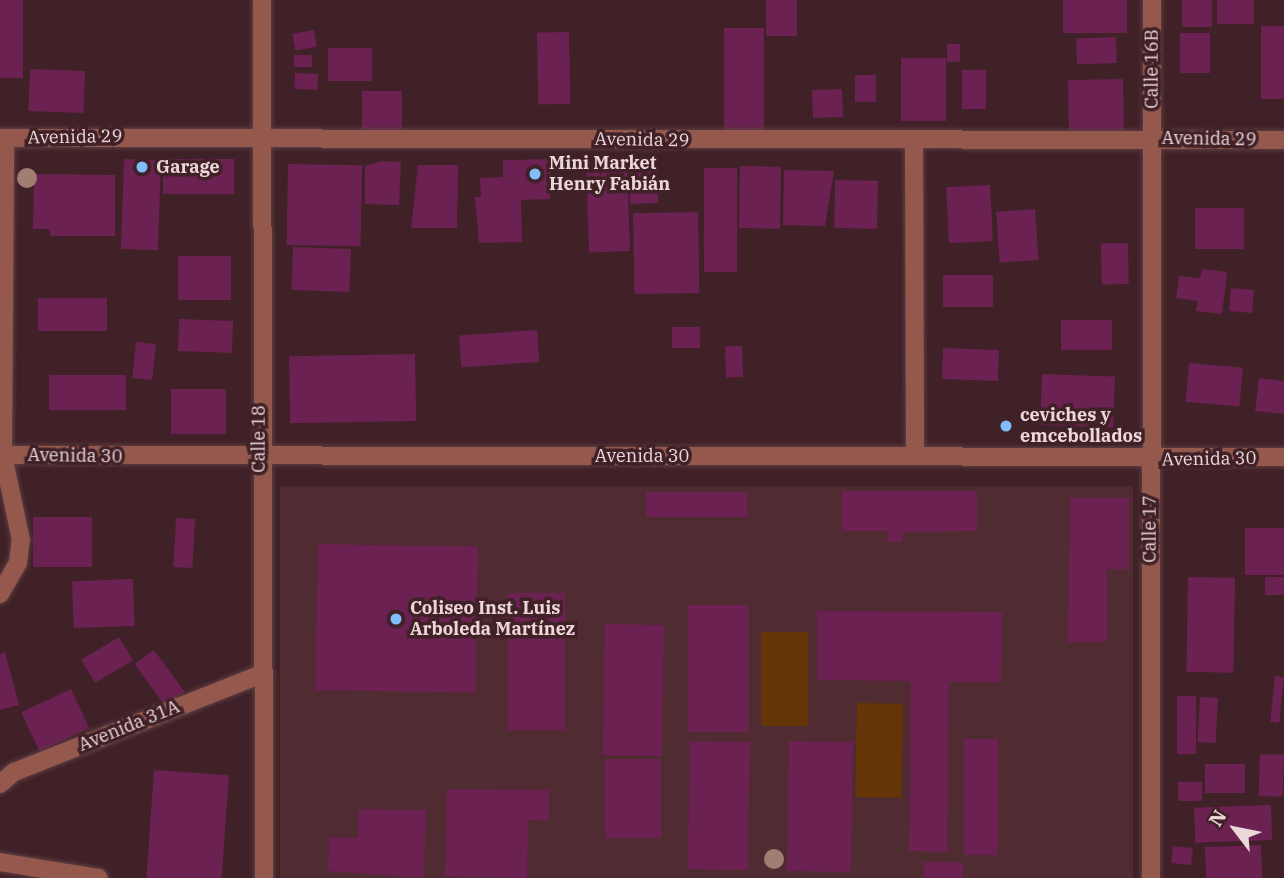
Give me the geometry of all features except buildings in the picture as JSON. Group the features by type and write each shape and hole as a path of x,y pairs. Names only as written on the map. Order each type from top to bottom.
{"street":[{"name":"Calle 18","path":"261,0 263,134 258,458 264,878"},
{"name":"Calle 16B","path":"1152,0 1152,138"},
{"name":"Avenida 29","path":"3,138 263,134 914,144 1152,138 1284,140"},
{"path":"3,138 1,455 21,540 5,589"},
{"name":"Calle 17","path":"1151,878 1152,138"},
{"path":"914,144 915,455"},
{"name":"Avenida 30","path":"1,455 258,458 915,455 1151,460 1284,457"},
{"name":"Avenida 31A","path":"0,784 14,772 261,674"},
{"path":"0,862 99,878"}],"shaded area":[{"path":"280,486 1133,486 1133,878 280,878"},
{"path":"761,632 808,632 808,726 761,726"},
{"path":"857,703 903,704 901,798 855,797"}],"place":[{"name":"Garage","path":"142,167"},
{"name":"Mini Market Henry Fabián","path":"535,174"},
{"name":"ceviches y emcebollados","path":"1006,426"},
{"name":"Coliseo Inst. Luis Arboleda Martínez","path":"396,619"}]}
